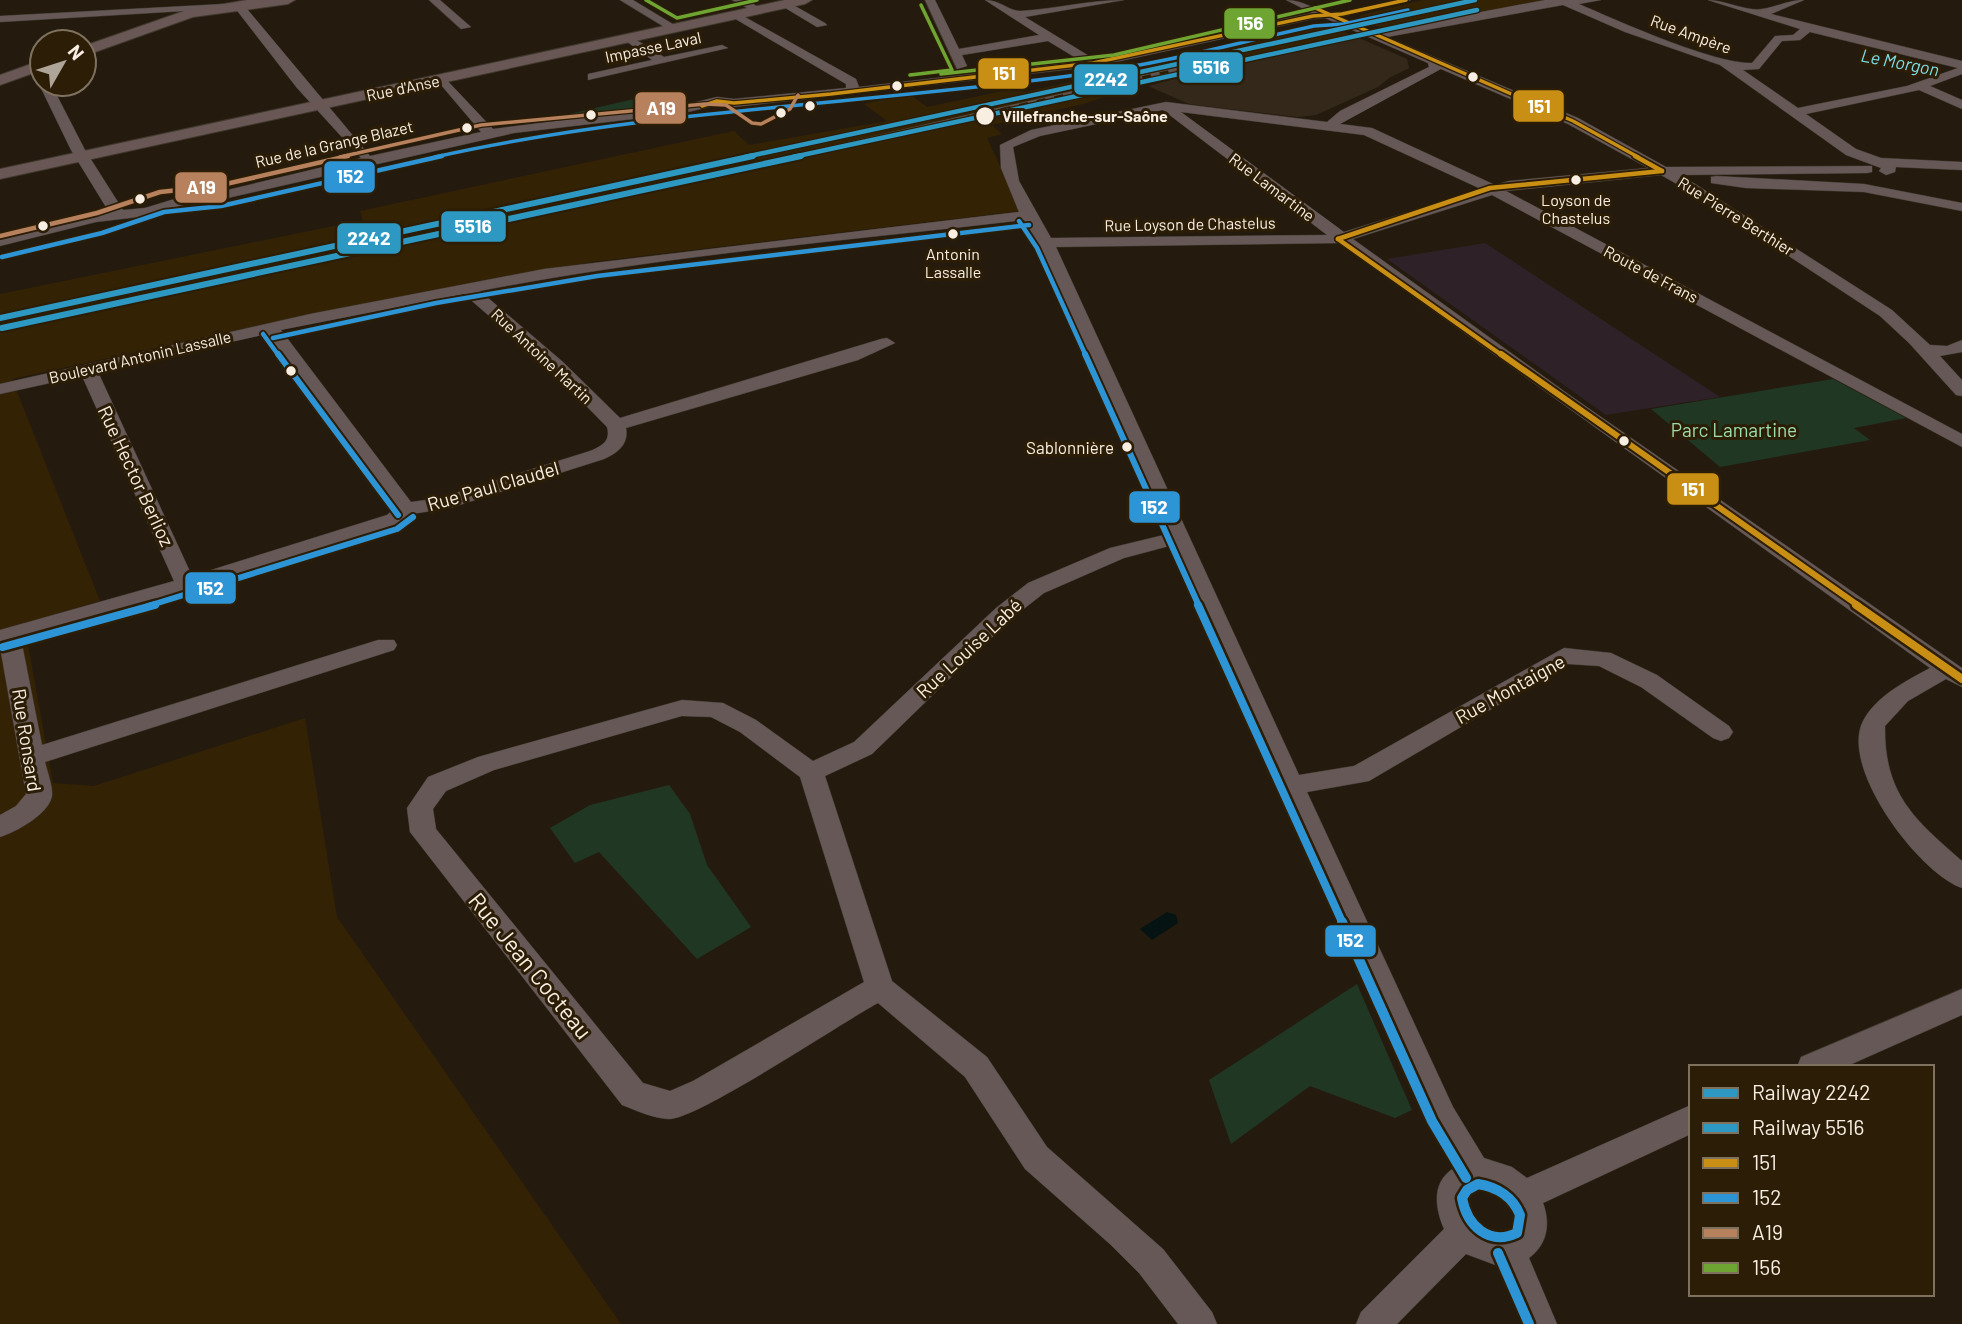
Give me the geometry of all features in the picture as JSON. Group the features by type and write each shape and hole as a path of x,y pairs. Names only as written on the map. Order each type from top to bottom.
{"main road":[{"path":"98,46 196,13 288,0"},
{"name":"Rue d'Anse","path":"0,174 676,29 736,8 759,10 805,0"},
{"path":"0,80 28,73"}],"street":[{"path":"434,0 465,26"},
{"path":"625,0 676,29"},
{"path":"930,0 969,80"},
{"path":"1014,15 1119,0"},
{"name":"Rue Pierre Berthier","path":"1291,0 1573,121 1662,171 1701,185 1886,313 1962,391"},
{"path":"736,105 1143,60 1383,0"},
{"path":"1328,15 1406,0"},
{"path":"1373,36 1546,3 1596,0"},
{"path":"1713,0 1958,70"},
{"path":"1759,14 1799,0"},
{"path":"994,1 1096,65"},
{"name":"Rue Ampère","path":"1563,1 1601,19 1713,57 1733,67 1794,113 1876,166 1962,206"},
{"path":"0,18 59,3"},
{"path":"786,4 821,25"},
{"path":"0,18 238,5 363,155"},
{"path":"736,8 852,82 853,92"},
{"path":"173,9 196,13"},
{"path":"14,18 33,10"},
{"path":"1601,19 1627,15"},
{"name":"Rue Ampère","path":"1733,67 1755,66 1779,38 1796,38 1808,28"},
{"path":"955,54 1050,37"},
{"path":"630,39 661,61"},
{"name":"Impasse Laval","path":"592,77 722,48"},
{"path":"1332,124 1345,114 1435,69 1434,61"},
{"path":"1794,113 1858,102 1920,86 1958,70"},
{"path":"442,79 464,112 487,135"},
{"path":"736,105 969,80"},
{"path":"1920,86 1962,104"},
{"path":"52,98 81,156 119,215"},
{"name":"Rue de la Grange Blazet","path":"194,197 219,196 487,135 703,110 723,115 736,105"},
{"name":"Route de Frans","path":"1475,1173 1441,1117 1046,243 1028,215 1003,156 1007,145 1036,132 1166,106 1332,124 1367,131 1490,188 1962,441"},
{"name":"Rue Lamartine","path":"1166,106 1338,239 1627,446 1954,673"},
{"name":"Rue de la Grange Blazet","path":"0,240 96,218 147,212 194,197 363,155 453,136 487,135"},
{"name":"Rue Loyson de Chastelus","path":"1046,243 1338,239 1490,188 1662,171 1721,168 1962,166"},
{"path":"1701,185 1864,188 1962,206"},
{"name":"Rue de la Grange Blazet","path":"0,247 100,223 119,215"},
{"name":"Boulevard Antonin Lassalle","path":"0,389 271,328 467,288 596,266 1028,215"},
{"name":"Rue Antoine Martin","path":"467,288 557,366 616,425"},
{"path":"271,328 406,509"},
{"path":"616,425 852,356 887,343"},
{"path":"1924,351 1950,351 1962,345"},
{"name":"Rue Hector Berlioz","path":"86,368 186,585"},
{"name":"Rue Paul Claudel","path":"4,636 186,585 394,519 403,515 406,509 443,505 597,455 611,449 616,442 619,433 616,425"},
{"name":"Rue Louise Labé","path":"811,772 863,748 1004,613 1036,588 1118,554 1180,537"},
{"name":"Rue Ronsard","path":"0,827 25,813 39,796 4,636"},
{"path":"32,757 386,645"},
{"name":"Rue Montaigne","path":"1293,785 1360,775 1564,656 1603,658 1649,681 1721,732"},
{"path":"1954,673 1900,695 1873,724 1872,759 1889,801 1919,836 1962,877"},
{"name":"Rue Jean Cocteau","path":"811,772 748,726 715,709 682,708 487,763 438,784 420,808 423,832 633,1095 670,1105 704,1091 824,1018 880,988"},
{"path":"811,772 880,988 976,1067 1037,1158 1151,1261 1200,1324"},
{"path":"1817,1065 1962,1002"},
{"path":"1523,1196 1689,1120"},
{"path":"1475,1173 1501,1178 1523,1196 1529,1207 1531,1230 1526,1239 1508,1249 1485,1246 1464,1232 1455,1220 1451,1195 1455,1184 1475,1173"},
{"path":"1373,1324 1464,1232"},
{"path":"1508,1249 1540,1324"}],"shaded area":[{"path":"1423,0 1539,0 1540,3 1394,30 1362,23 1360,15"},
{"path":"1321,23 1357,37 1174,74 1083,104 992,125 1002,134 987,138 1021,211 591,262 327,311 12,379 100,601 24,623 53,783 94,786 305,718 337,917 621,1324 0,1324 0,294 363,220 360,211 734,131 749,145 887,121 864,104 909,94 927,107 1017,88 1024,92 1216,51"},
{"path":"1357,37 1407,59 1409,68 1378,87 1316,115 1298,117 1189,104 1148,86 1243,61 1241,59"},
{"path":"1485,243 1720,397 1606,415 1387,259"},
{"path":"1167,912 1176,915 1178,923 1152,940 1140,929"}],"green space":[{"path":"634,99 649,109 577,117 569,114"},
{"name":"Parc Lamartine","path":"1833,379 1906,418 1854,428 1870,440 1720,467 1651,409"},
{"path":"669,785 690,814 707,865 751,927 697,959 599,852 575,863 550,828 590,805"},
{"path":"1357,984 1412,1110 1395,1118 1310,1086 1231,1144 1209,1080"}],"railway":[{"path":"791,157 1228,58"},
{"path":"0,330 212,281 800,156"}],"rail line":[{"name":"2242","path":"0,318 1475,0"},
{"name":"5516","path":"2,328 1477,10"}],"transit line":[{"name":"156","path":"646,0 677,18 757,0"},
{"name":"156","path":"941,74 1114,55 1350,0"},
{"name":"151","path":"702,106 717,101 734,103 831,94 1093,63 1313,16 1342,14 1406,0"},
{"name":"156","path":"910,75 952,70 921,5"},
{"name":"151","path":"1315,8 1573,121 1662,171"},
{"name":"152","path":"2,257 102,233 164,212 221,206 516,139 685,119 718,112 735,113 832,104 1094,73 1314,26 1344,24 1408,10"},
{"name":"A19","path":"0,236 97,213 160,192 217,186 481,125 705,104 726,105 752,123 761,124 790,109 798,95"},
{"name":"151","path":"1338,239 1490,188 1662,171"},
{"name":"152","path":"1019,221 1037,248 1432,1121 1466,1178"},
{"name":"152","path":"273,338 436,303 597,276 1029,225"},
{"name":"151","path":"1338,239 1962,679"},
{"name":"152","path":"263,334 398,515"},
{"name":"152","path":"3,647 189,595 397,529 413,517"},
{"name":"152","path":"1478,1184 1504,1194 1517,1207 1520,1215 1517,1233 1508,1237 1489,1237 1473,1225 1462,1198 1467,1190 1478,1184"},
{"name":"152","path":"1498,1253 1529,1324"}],"place":[{"name":"Villefranche-sur-Saône","path":"985,116"},
{"name":"Loyson de Chastelus","path":"1576,180"},
{"name":"Antonin Lassalle","path":"953,234"},
{"name":"Sablonnière","path":"1127,447"}],"water label":[{"name":"Le Morgon","path":"1900,63"}]}
